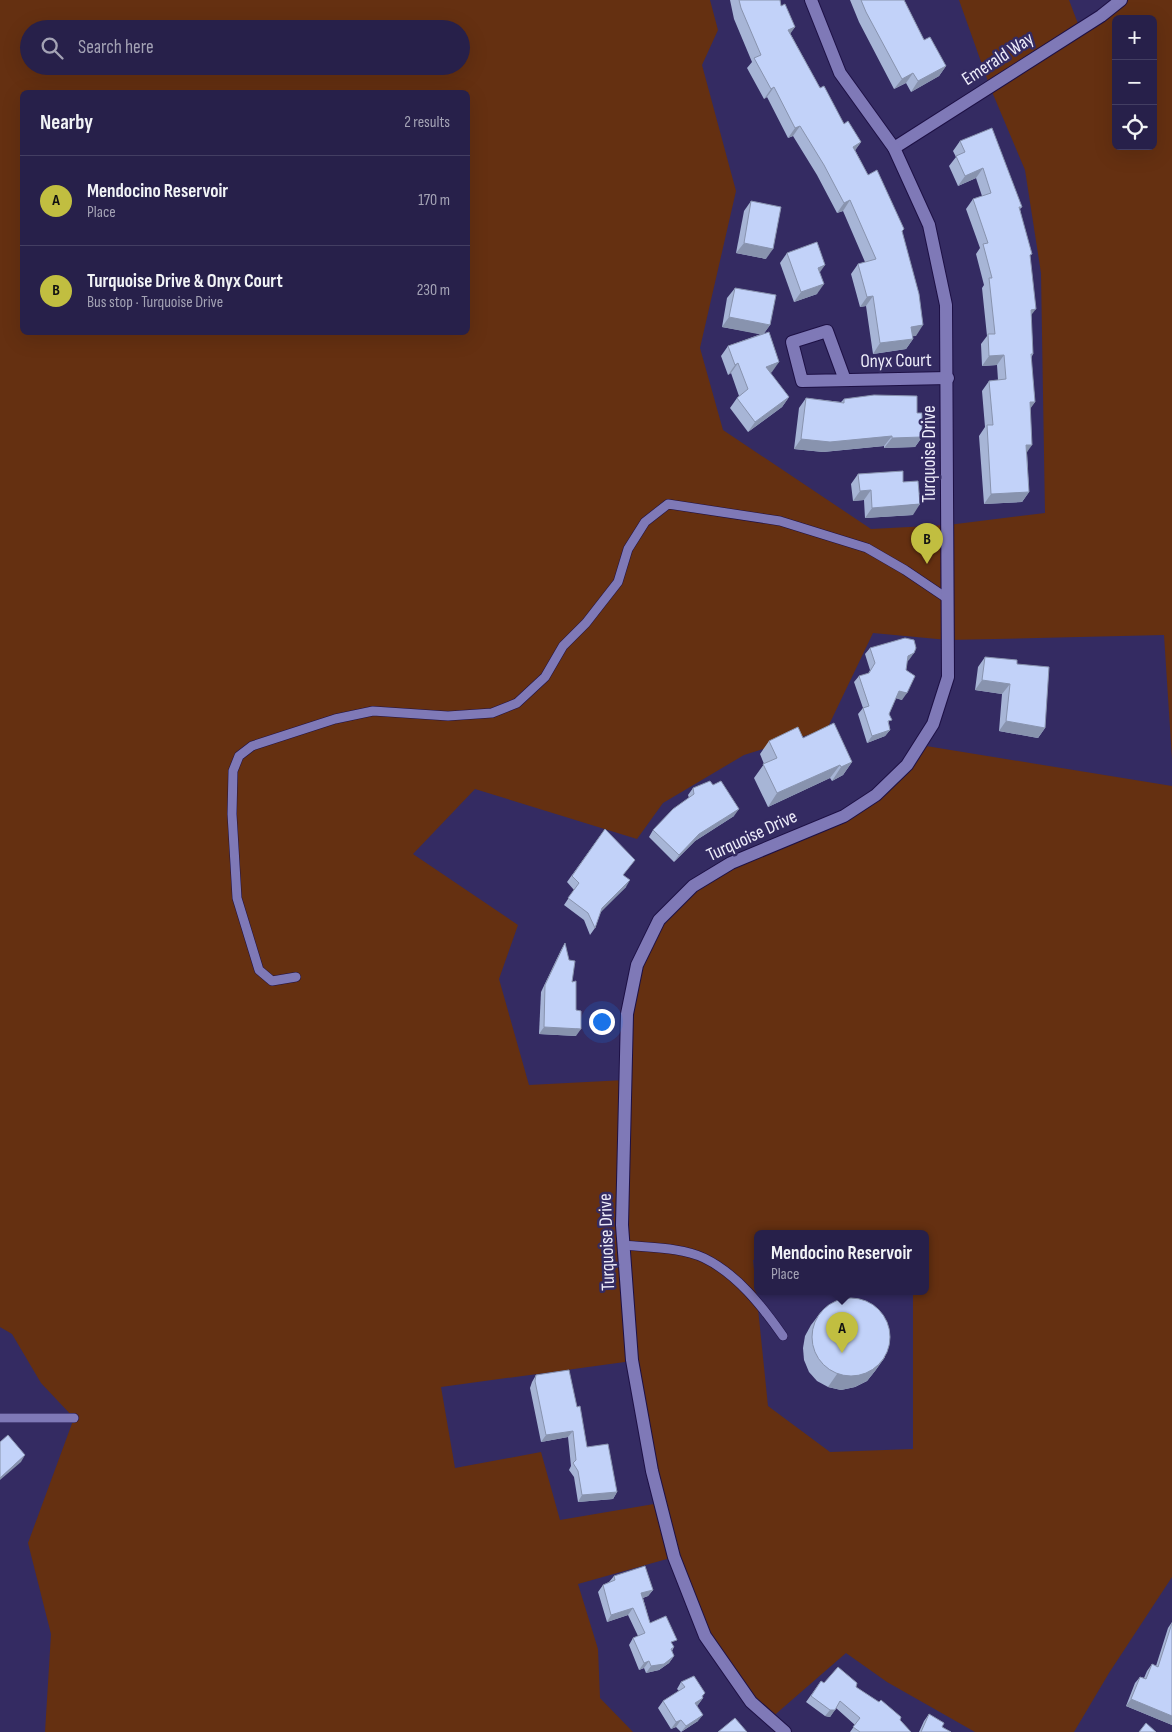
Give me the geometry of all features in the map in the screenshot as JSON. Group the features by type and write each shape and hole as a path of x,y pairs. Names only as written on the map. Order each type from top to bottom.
{"street":[{"name":"Turquoise Drive","path":"785,1732 751,1702 705,1636 674,1557 652,1471 632,1360 622,1225 627,1014 637,965 659,920 692,886 731,863 844,816 876,795 907,765 933,724 948,677 948,378 946,305 929,225 894,148 840,73 811,0"},
{"name":"Emerald Way","path":"894,148 1101,16 1122,0"},
{"name":"Onyx Court","path":"845,380 827,331 792,342 802,381 948,378"}],"lane":[{"path":"296,977 272,981 259,970 237,898 232,805 233,771 240,756 252,746 336,719 373,711 448,716 492,713 517,703 545,677 564,646 586,623 618,582 628,549 645,522 668,504 780,521 867,548 906,570 948,599"},
{"path":"624,1245 671,1250 702,1257 727,1272 765,1310 783,1336"},
{"path":"0,1418 74,1418"}],"shaded area":[{"path":"0,0 710,0 718,30 702,65 736,191 700,348 723,430 871,529 948,525 1045,513 1041,273 1025,170 990,87 959,0 1069,0 1080,29 1121,0 1172,0 1172,759 1164,635 948,640 873,633 827,729 744,755 663,803 637,839 475,789 413,854 518,925 499,979 529,1085 625,1080 637,965 659,920 693,886 876,795 920,745 1172,786 1172,1577 1109,1673 1074,1732 975,1732 887,1682 846,1653 770,1719 705,1636 674,1557 578,1584 598,1649 600,1698 633,1732 45,1732 51,1634 28,1543 74,1418 41,1383 12,1334 0,1327","holes":["754,1230 929,1230 929,1295 913,1295 913,1449 830,1452 768,1406 757,1295 754,1295","632,1361 660,1503 560,1520 541,1452 455,1468 441,1387"]}],"building":[{"path":"739,0 780,0 781,6 785,4 795,27 788,30 820,88 824,86 844,124 848,121 861,142 853,147 868,175 877,170 904,229 902,231 919,294 923,325 911,327 913,339 880,343 873,296 867,297 858,264 876,259 850,200 844,203 800,126 795,128 774,87 771,89 754,58 761,55"},
{"path":"861,0 904,0 924,40 930,37 946,66 918,81 913,73 902,79"},
{"path":"992,128 1022,207 1019,207 1032,254 1030,255 1036,309 1031,310 1033,354 1031,354 1035,402 1030,402 1032,445 1026,445 1029,492 991,494 987,425 993,425 989,381 1006,379 1004,355 989,356 988,334 995,334 989,278 992,278 983,244 988,243 973,199 991,193 983,168 965,176 956,156 965,152 960,141"},
{"path":"751,201 781,207 773,249 744,243"},
{"path":"817,242 825,265 818,268 824,284 801,292 787,253"},
{"path":"735,288 776,295 770,325 729,317"},
{"path":"769,332 779,362 766,367 789,397 755,422 737,398 748,389 738,363 735,365 728,346"},
{"path":"874,395 917,396 917,413 922,413 922,437 892,438 892,436 830,442 801,439 806,398 844,403 844,399"},
{"path":"903,471 903,482 918,481 920,504 872,508 871,490 860,491 858,474"},
{"path":"905,638 914,640 916,648 914,653 908,656 906,670 915,676 907,693 899,691 889,714 892,720 888,721 890,730 872,736 863,708 869,706 859,676 869,673 875,663 870,648"},
{"path":"985,657 1017,660 1017,664 1049,667 1045,728 1006,721 1010,684 982,680"},
{"path":"834,723 852,762 841,767 840,765 777,793 763,764 777,758 769,741 798,727 803,738"},
{"path":"710,781 713,785 721,781 739,809 699,834 679,855 653,830 673,809 694,794 693,788"},
{"path":"605,829 635,860 623,875 630,880 602,908 595,928 588,913 568,898 579,883 572,876"},
{"path":"565,943 569,960 575,961 572,982 576,981 576,1010 581,1011 581,1029 544,1027 545,985"},
{"path":"851,1298 866,1301 879,1309 887,1322 890,1337 887,1352 879,1365 866,1373 851,1376 836,1373 823,1365 815,1352 812,1337 815,1322 823,1309 836,1301"},
{"path":"569,1370 577,1407 580,1406 587,1447 608,1444 617,1492 582,1495 578,1471 573,1463 576,1460 573,1431 546,1435 535,1381 536,1375"},
{"path":"8,1435 25,1455 0,1478 0,1442"},
{"path":"645,1566 653,1590 641,1593 650,1623 666,1616 677,1640 671,1642 674,1647 671,1649 674,1656 664,1664 651,1666 649,1661 644,1663 633,1638 645,1633 633,1608 611,1615 603,1585 615,1580 614,1576"},
{"path":"1172,1623 1172,1716 1131,1699 1140,1677 1146,1679 1152,1664 1158,1667"},
{"path":"838,1667 857,1683 856,1687 879,1702 881,1700 901,1717 900,1720 911,1732 860,1732 853,1727 860,1718 840,1701 835,1710 830,1710 811,1696 821,1681 824,1683"},
{"path":"694,1676 705,1693 702,1696 703,1698 695,1703 703,1715 686,1726 681,1720 676,1722 663,1701 685,1687 681,1682"},
{"path":"929,1714 944,1723 942,1727 951,1732 921,1732"},
{"path":"735,1718 747,1732 718,1732"},
{"path":"1146,1723 1156,1732 1139,1732"}],"place":[{"name":"Turquoise Drive & Onyx Court","path":"927,564"},
{"name":"Mendocino Reservoir","path":"842,1353"}]}
